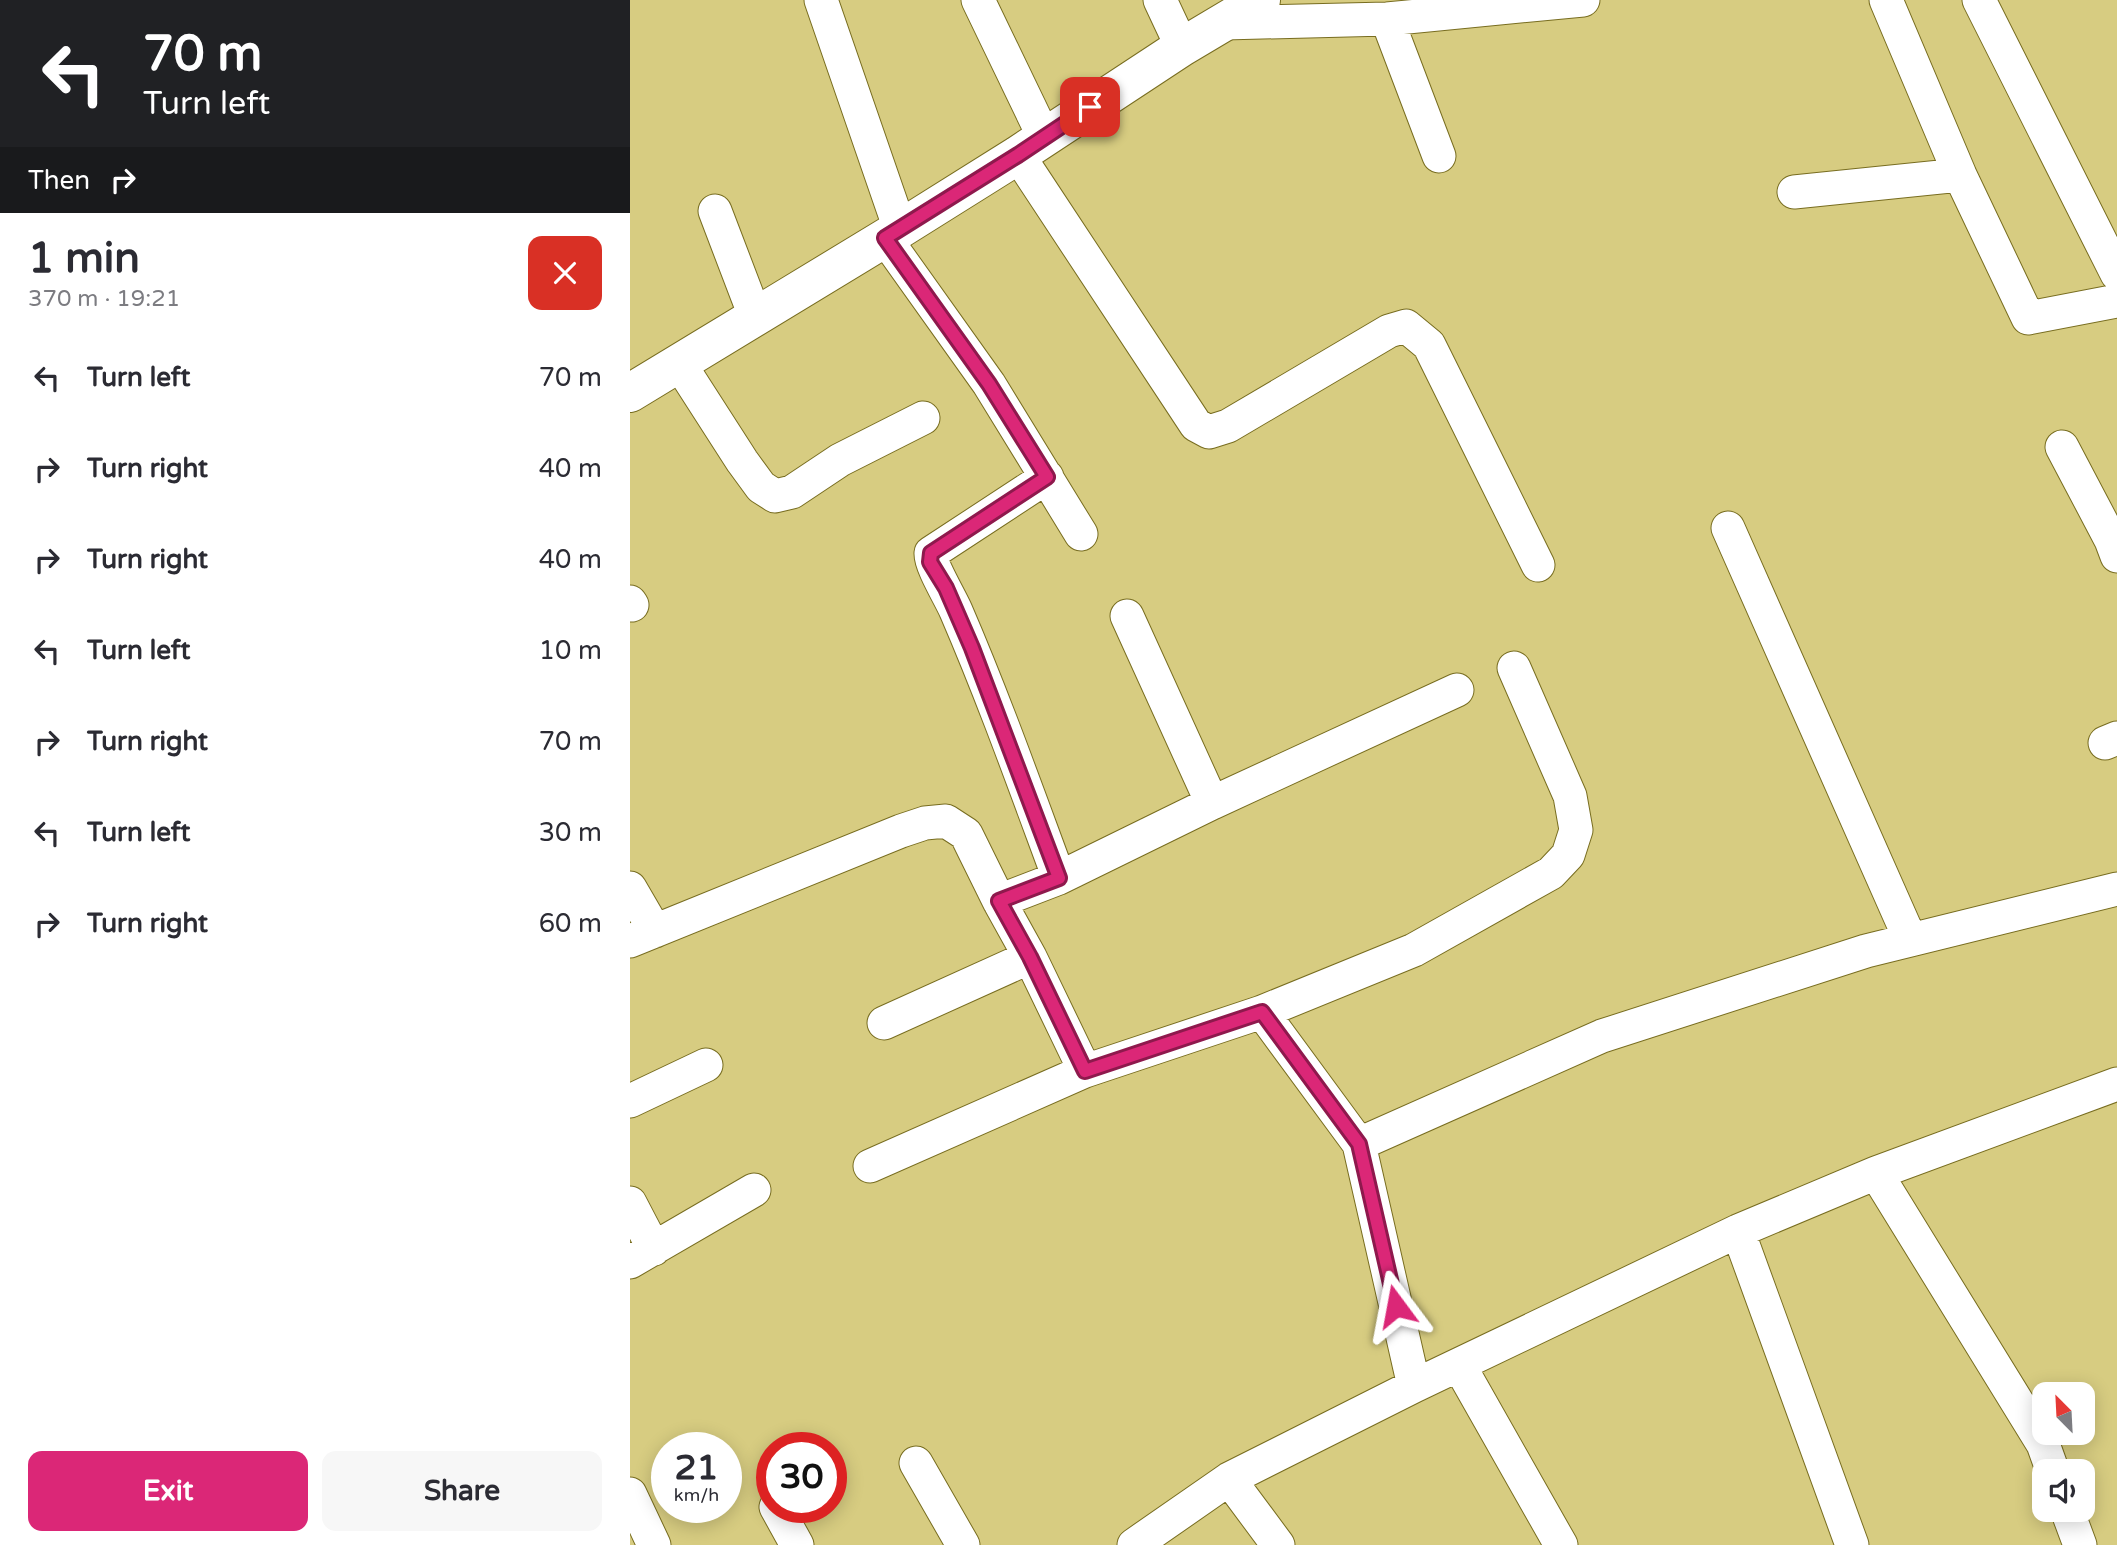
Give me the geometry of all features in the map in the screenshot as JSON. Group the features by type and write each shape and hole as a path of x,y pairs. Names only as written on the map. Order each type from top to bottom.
{"street":[{"path":"821,0 892,233 1081,534"},
{"path":"978,0 1031,146 1196,425 1209,432 1228,426 1389,331 1406,326 1429,345 1538,565"},
{"path":"1160,0 1182,47"},
{"path":"630,393 892,233 1182,47 1261,0"},
{"path":"1224,23 1387,19 1583,0"},
{"path":"1886,0 1960,175 2028,318 2117,300"},
{"path":"1979,0 2117,274"},
{"path":"1387,19 1439,156"},
{"path":"1794,192 1960,175"},
{"path":"715,211 755,316"},
{"path":"679,363 741,461 761,487 775,496 792,492 840,460 923,418"},
{"path":"2062,447 2117,556"},
{"path":"1047,477 931,553 930,562 946,588 972,648 1059,878"},
{"path":"1728,528 1910,939"},
{"path":"1127,616 1212,803"},
{"path":"870,1166 1085,1071 1262,1012 1414,950 1550,873 1568,855 1576,830 1570,796 1514,668"},
{"path":"999,901 1059,878 1212,803 1457,690"},
{"path":"630,888 642,936 901,831 925,823 946,821 966,834 1085,1071"},
{"path":"1359,1144 1602,1036 1866,951 2117,889"},
{"path":"884,1023 1030,957"},
{"path":"1262,1012 1359,1144 1414,1386"},
{"path":"630,1101 706,1065"},
{"path":"1134,1545 1229,1479 1414,1386 1738,1231 1876,1173 2117,1084"},
{"path":"1876,1173 2043,1444 2048,1459"},
{"path":"630,1203 642,1256 754,1190"},
{"path":"1738,1231 1852,1545"},
{"path":"1460,1365 1561,1545"},
{"path":"916,1462 963,1545"},
{"path":"1229,1479 1278,1545"},
{"path":"630,1494 654,1545"},
{"path":"2071,1522 2080,1545"},
{"path":"785,1523 797,1545"}],"route":[{"path":"1090,107 885,238 989,384 1047,477 931,553 930,562 946,588 972,648 1059,878 999,901 1030,957 1085,1071 1262,1012 1359,1144 1396,1306"}]}
